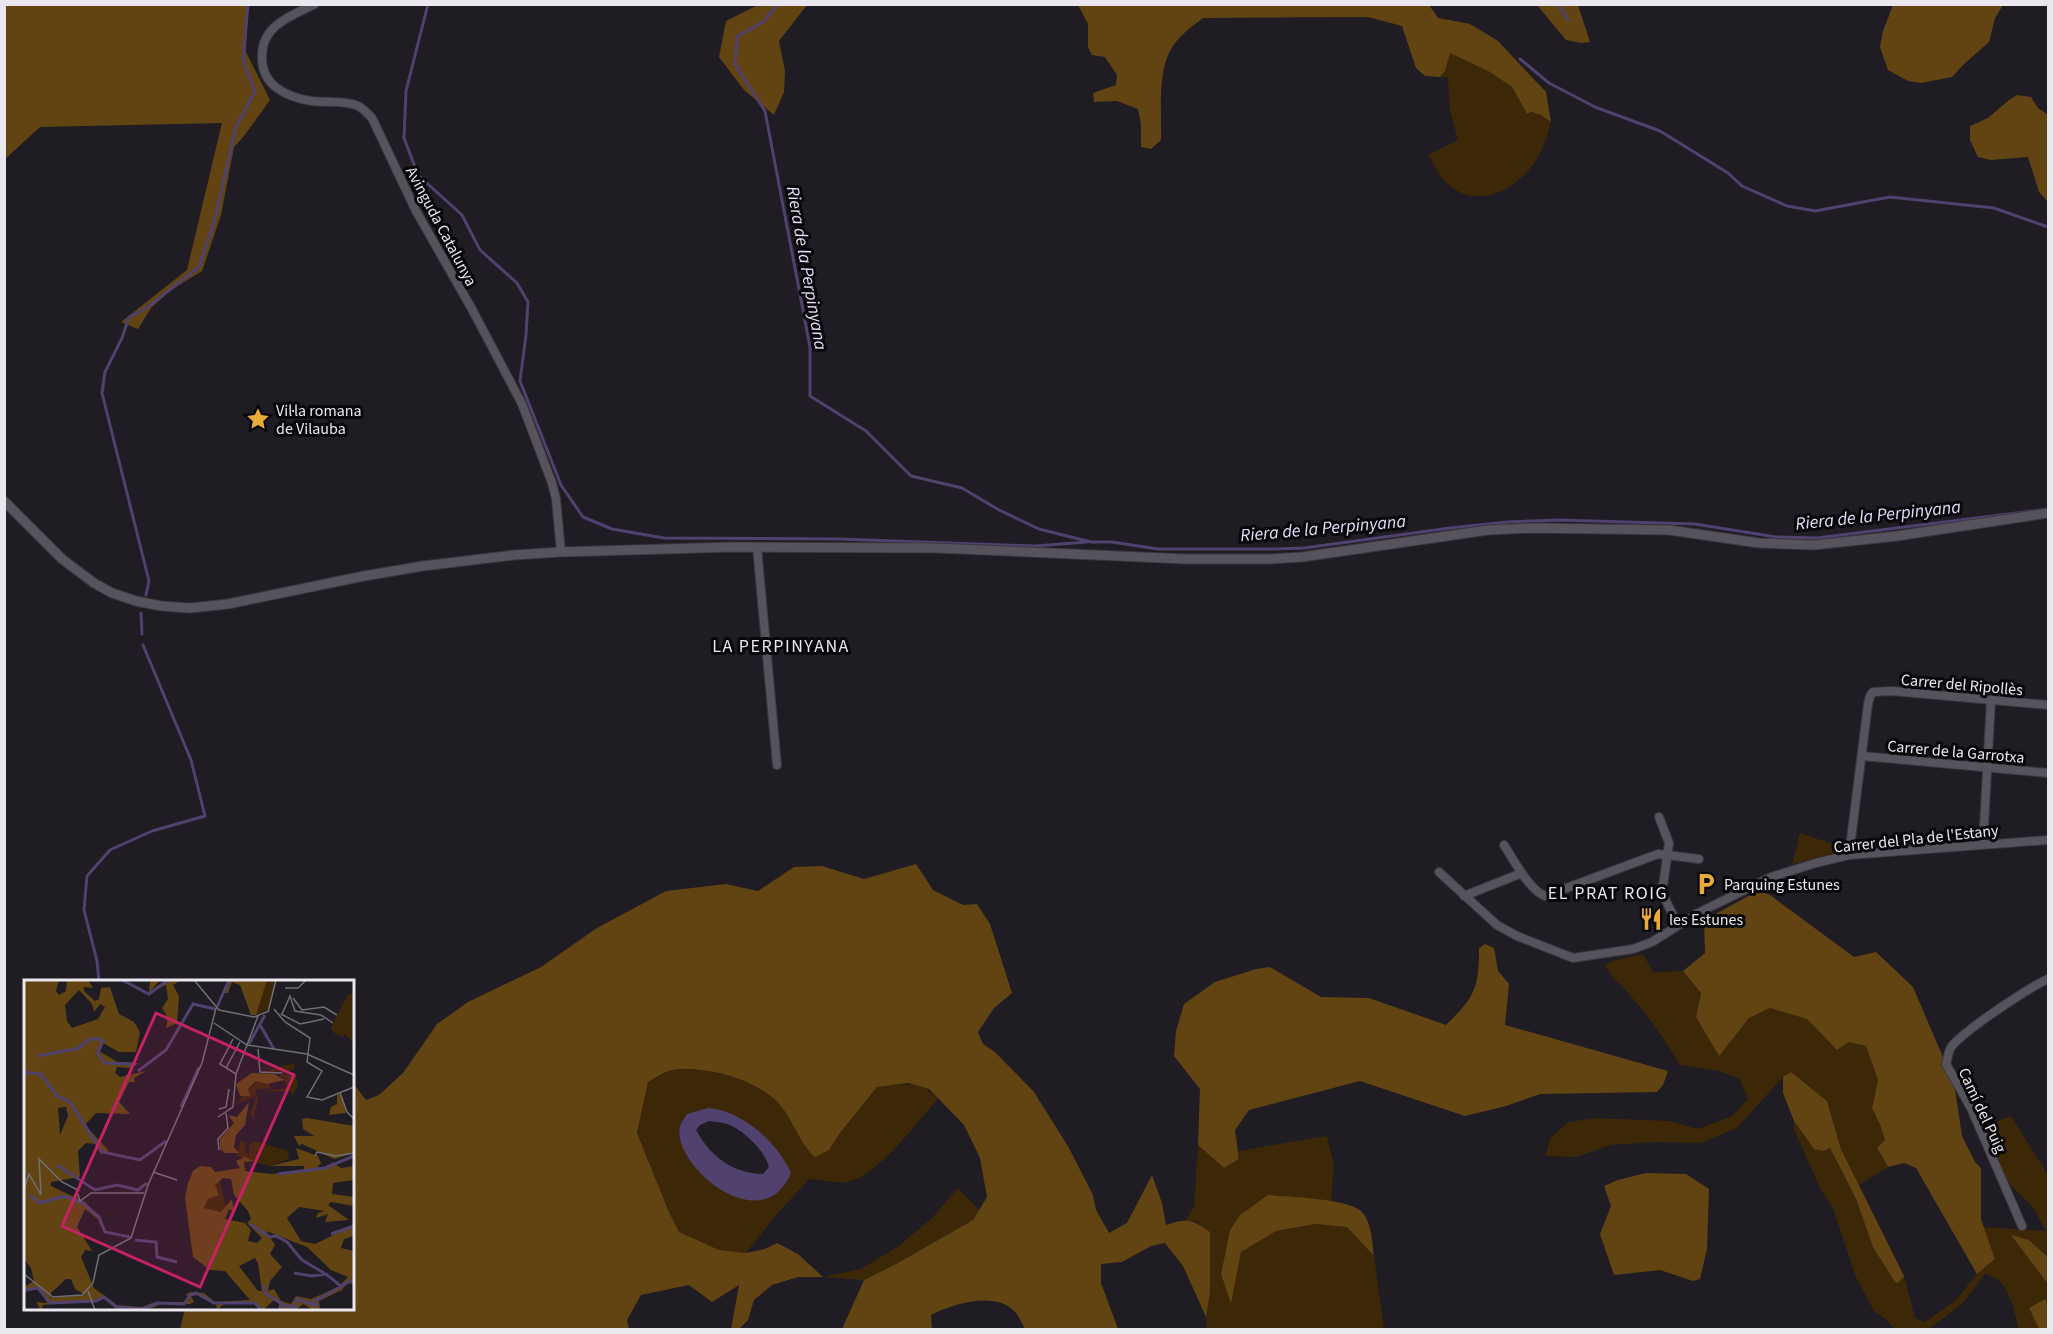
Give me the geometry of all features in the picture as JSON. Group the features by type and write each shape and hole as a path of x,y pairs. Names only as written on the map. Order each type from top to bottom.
{"street":[{"name":"Avinguda Catalunya","path":"315,4 279,23 268,32 262,53 266,76 275,88 283,92 311,101 352,104 366,111 372,118 416,211 473,311 522,405 552,483 556,499 561,552"},
{"path":"4,501 62,559 94,583 112,593 136,601 190,608 228,604 423,566 506,555 561,552 757,548 946,548 1186,559 1270,559 1302,557 1488,530 1533,528 1669,530 1759,543 1797,545 1897,536 2049,513"},
{"path":"757,548 777,765"},
{"name":"Carrer del Ripollès","path":"1862,756 1869,696 1873,692 1892,691 2049,705"},
{"path":"1983,844 1991,700"},
{"path":"1849,855 1862,756"},
{"name":"Carrer de la Garrotxa","path":"1862,756 2049,773"},
{"path":"1659,817 1669,843 1662,893 1678,925"},
{"name":"Carrer del Pla de l'Estany","path":"1439,872 1497,925 1508,932 1573,958 1633,949 1652,942 1678,925 1771,877 1816,863 1849,855 2049,840"},
{"path":"1504,845 1522,873 1540,894 1545,896 1658,854 1667,857 1699,859"},
{"path":"1464,896 1522,873"},
{"name":"Camí del Puig","path":"2022,1226 1971,1108 1946,1064 1950,1049 1960,1038 2019,996 2049,979"}],"shaded area":[{"path":"5,4 248,5 246,52 270,100 234,147 221,215 202,271 171,290 151,308 138,329 121,322 187,270 222,123 40,127 5,159"},
{"path":"760,4 807,5 779,41 785,71 784,92 774,115 744,90 719,57 726,21"},
{"path":"1893,4 2003,5 1995,18 1989,42 1952,77 1921,83 1908,81 1888,70 1880,47"},
{"path":"1078,5 1429,5 1438,18 1470,24 1498,41 1546,92 1551,122 1541,115 1531,112 1527,114 1512,87 1490,72 1450,53 1445,71 1440,77 1425,76 1416,68 1402,26 1368,17 1203,18 1180,37 1170,51 1163,72 1161,140 1151,149 1141,147 1141,124 1138,109 1117,101 1094,102 1093,93 1116,85 1117,75 1105,57 1092,55 1088,47 1088,24"},
{"path":"1537,5 1578,5 1590,42 1566,40"},
{"path":"1449,52 1490,72 1512,87 1527,114 1537,113 1551,122 1542,150 1533,165 1525,175 1504,190 1481,196 1457,191 1443,179 1428,155 1458,140 1450,111 1448,77 1440,77 1445,71"},
{"path":"2017,95 2031,97 2038,108 2048,115 2048,202 2039,192 2028,157 1991,160 1978,157 1970,140 1970,126 1988,118"},
{"path":"1800,833 1844,848 1844,851 1792,864"},
{"path":"916,864 933,890 963,905 977,904 990,924 1012,993 994,1008 978,1032 983,1044 995,1052 1034,1092 1069,1148 1093,1195 1096,1210 1109,1233 1127,1223 1152,1175 1162,1203 1166,1225 1189,1221 1199,1224 1210,1232 1210,1293 1206,1317 1183,1266 1165,1243 1151,1246 1122,1262 1101,1264 1101,1283 1118,1329 1025,1329 1016,1313 1008,1306 998,1302 975,1301 931,1315 932,1329 842,1329 864,1280 973,1220 987,1197 980,1158 964,1125 929,1089 908,1083 877,1087 829,1150 815,1157 803,1143 779,1103 762,1090 725,1074 684,1069 669,1071 648,1082 637,1133 679,1232 719,1250 745,1253 765,1249 777,1243 798,1254 823,1277 798,1277 772,1285 754,1300 748,1320 739,1329 731,1329 739,1285 712,1302 689,1285 641,1295 627,1320 629,1329 180,1329 185,1310 354,1310 354,1084 366,1100 379,1095 403,1073 437,1024 468,1002 541,967 597,928 666,891 726,884 758,891 794,867 822,866 864,879"},
{"path":"1758,891 1770,895 1854,957 1876,952 1913,987 1954,1083 1962,1136 1975,1162 1981,1168 1981,1219 1995,1259 1977,1274 1916,1168 1904,1163 1888,1167 1877,1148 1885,1140 1872,1108 1878,1080 1866,1046 1849,1042 1837,1050 1807,1019 1770,1008 1749,1018 1719,1056 1696,1017 1701,993 1683,971 1705,953 1704,920"},
{"path":"1485,944 1494,948 1498,971 1509,984 1505,1025 1668,1071 1663,1085 1657,1092 1540,1094 1506,1106 1465,1116 1360,1081 1249,1110 1235,1130 1239,1159 1224,1168 1198,1145 1200,1089 1174,1056 1176,1031 1184,1004 1215,982 1270,967 1321,997 1369,998 1446,1025 1463,1007 1473,991 1478,973 1479,948"},
{"path":"1643,954 1653,972 1683,971 1701,993 1696,1017 1719,1055 1749,1018 1770,1008 1807,1019 1837,1050 1849,1042 1866,1046 1878,1080 1872,1108 1885,1141 1877,1149 1888,1167 1859,1185 1841,1149 1827,1101 1791,1072 1783,1077 1737,1128 1701,1143 1656,1142 1611,1145 1576,1157 1545,1156 1551,1137 1569,1122 1594,1118 1669,1121 1698,1129 1732,1116 1748,1099 1740,1079 1719,1071 1680,1065 1650,1020 1605,965 1612,961"},
{"path":"703,1069 765,1091 783,1108 809,1151 829,1149 877,1087 910,1084 924,1088 938,1099 896,1148 870,1171 846,1182 809,1179 745,1254 719,1250 679,1232 637,1133 647,1082 671,1070","holes":["709,1121 727,1123 742,1131 754,1142 769,1167 763,1174 732,1167 716,1156 696,1130 700,1125"]},
{"path":"1791,1072 1827,1101 1841,1149 1904,1276 1898,1283 1895,1282 1873,1247 1856,1199 1830,1148 1823,1151 1814,1149 1794,1121 1783,1093 1783,1077"},
{"path":"708,1108 721,1110 757,1130 777,1150 791,1173 778,1192 760,1200 741,1199 721,1190 704,1176 689,1160 681,1142 680,1127 687,1114","holes":["709,1121 732,1126 755,1144 769,1167 763,1174 732,1167 716,1156 696,1130 700,1125"]},
{"path":"2011,1116 2048,1175 2048,1257 2029,1240 2012,1236 2048,1284 2048,1305 2045,1299 2029,1308 2039,1329 2019,1329 2005,1288 1993,1277 1985,1274 1962,1304 1929,1329 1894,1329 1887,1320 1874,1311 1856,1277 1833,1208 1821,1190 1794,1129 1794,1121 1813,1146 1830,1148 1856,1199 1873,1247 1898,1282 1904,1276 1915,1318 1925,1322 1956,1300 1977,1274 1995,1259 1984,1227 2046,1231 2032,1206 2004,1179 1983,1127"},
{"path":"1327,1136 1334,1166 1331,1201 1268,1196 1240,1215 1230,1230 1221,1274 1230,1302 1241,1252 1276,1231 1315,1224 1347,1227 1374,1256 1384,1329 1207,1329 1206,1317 1210,1293 1210,1232 1196,1221 1186,1221 1194,1206 1198,1145 1224,1168 1239,1159 1238,1151"},
{"path":"1646,1173 1686,1174 1709,1189 1707,1249 1700,1279 1693,1281 1660,1270 1614,1275 1600,1234 1611,1206 1604,1186"},
{"path":"958,1188 979,1210 973,1220 864,1280 823,1277 861,1269 899,1246 933,1217"},
{"path":"1268,1195 1343,1203 1361,1211 1371,1232 1374,1256 1347,1227 1315,1224 1276,1231 1241,1252 1231,1304 1221,1274 1230,1230 1240,1215"},
{"path":"2011,1235 2029,1240 2048,1257 2048,1284"},
{"path":"2045,1299 2048,1305 2048,1329 2039,1329 2029,1308"}],"waterway":[{"path":"146,595 149,581 102,393 105,372 122,338 129,317 145,309 199,267 214,222 236,127 255,91 243,60 248,4"},
{"path":"428,4 406,91 404,138 418,175 462,215 480,250 517,283 528,302 520,381 561,485 583,517 612,529 664,538 839,539 1035,546 1087,542"},
{"name":"Riera de la Perpinyana","path":"778,4 764,21 737,37 735,64 765,111 810,347 810,396 866,431 911,476 962,488 999,510 1039,529 1091,542 1112,542 1158,549 1275,549 1304,548 1507,522 1558,520 1695,524 1776,537 1817,538 2048,509"},
{"path":"1558,4 1568,20"},
{"path":"1520,59 1549,83 1595,107 1660,131 1728,173 1742,186 1787,206 1815,211 1890,197 1994,208 2048,227"},
{"path":"141,613 142,634"},
{"path":"99,980 97,961 84,910 87,876 110,850 152,831 205,816 191,760 143,645"}],"place":[{"name":"Vil·la romana de Vilauba","path":"258,419"},
{"name":"Parquing Estunes","path":"1706,884"},
{"name":"les Estunes","path":"1651,919"}],"district":[{"name":"LA PERPINYANA","path":"781,646"},
{"name":"EL PRAT ROIG","path":"1608,893"}]}
